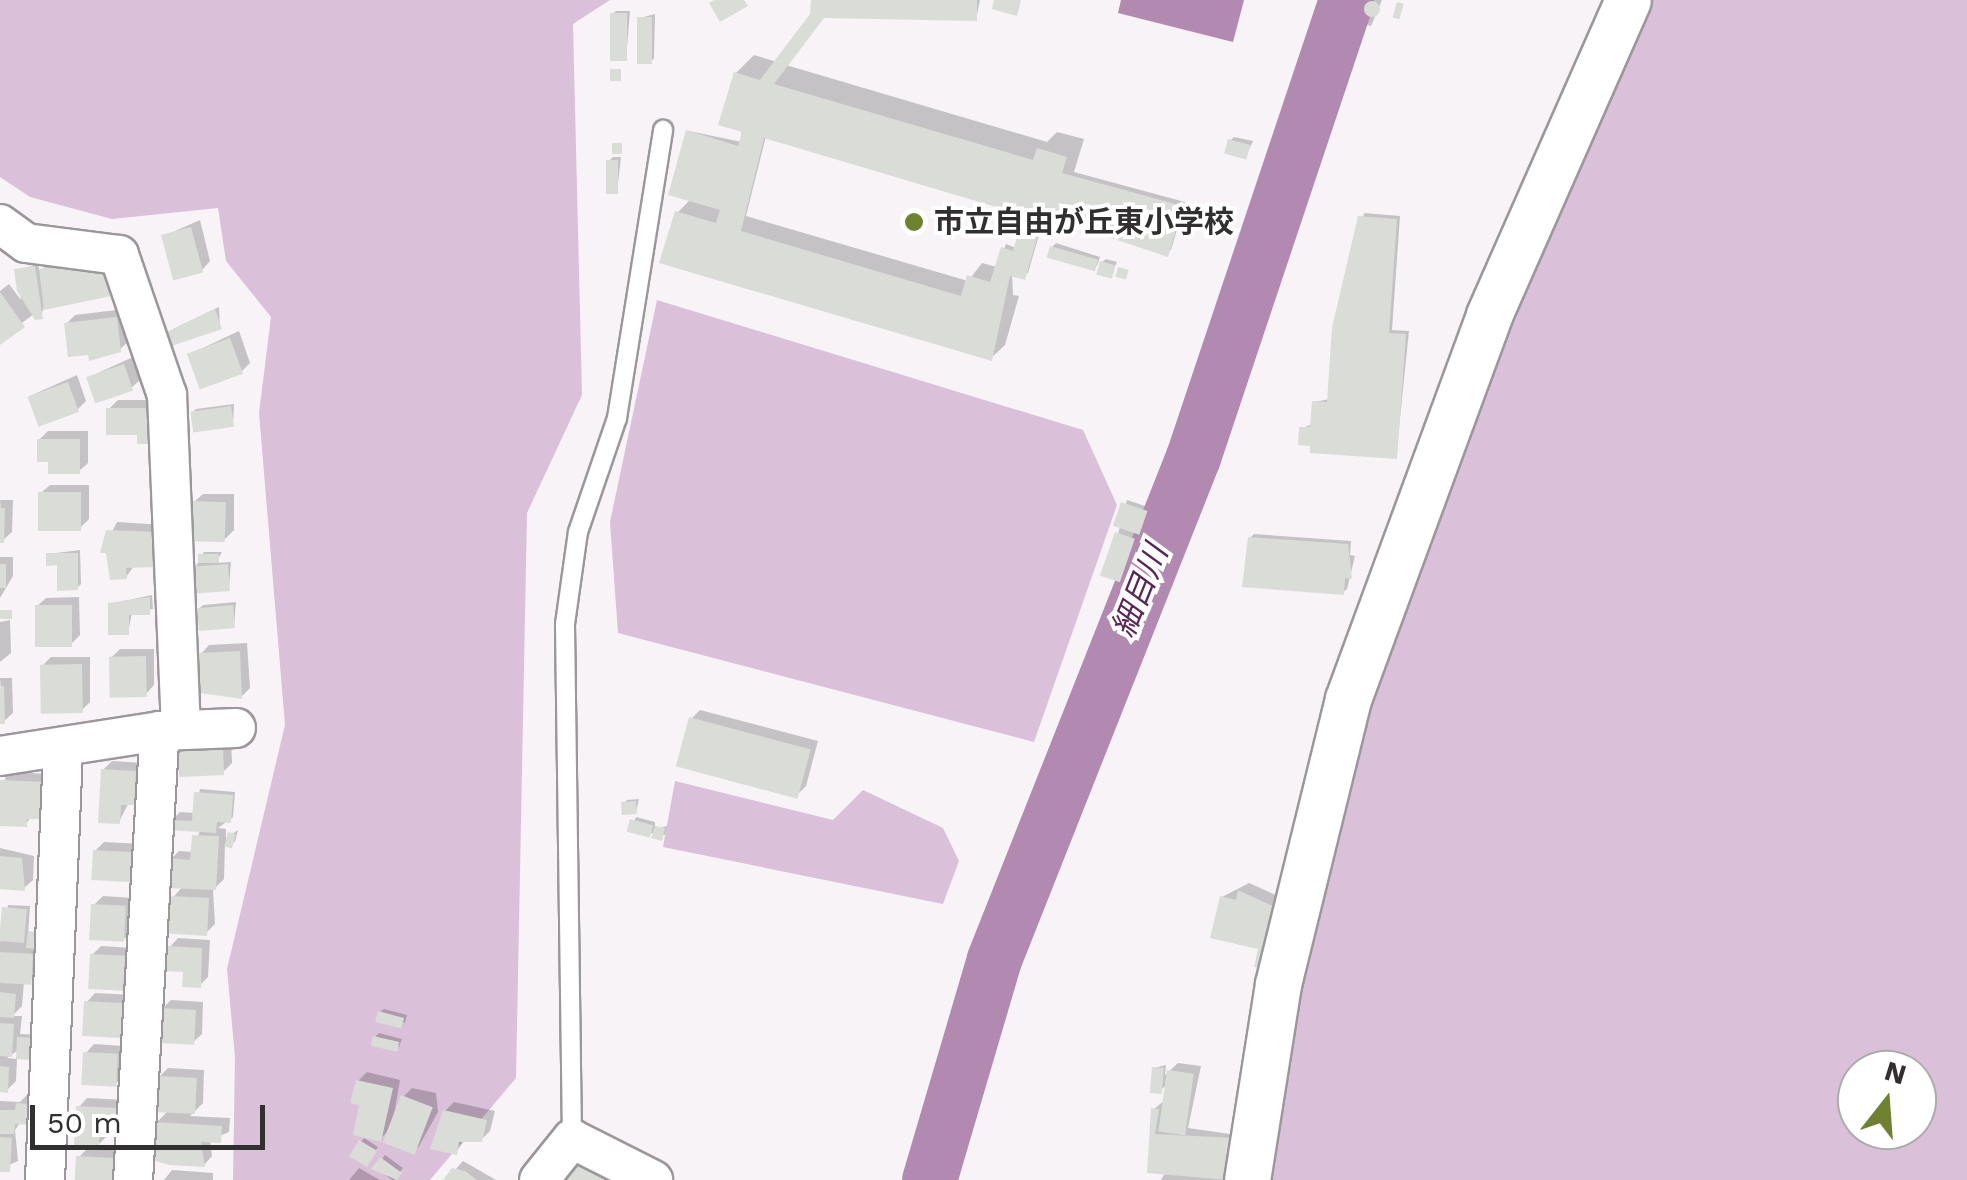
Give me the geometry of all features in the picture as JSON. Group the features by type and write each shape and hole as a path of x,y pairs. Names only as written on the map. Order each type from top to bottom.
{"street":[{"path":"1248,1180 1278,984 1348,699 1490,316 1628,0"},
{"path":"0,224 26,243 120,255 167,395 170,730 133,1180"},
{"path":"0,756 170,730 236,728"},
{"path":"45,1180 63,748"},
{"path":"539,1180 572,1139 653,1180"}],"lane":[{"path":"572,1139 565,624 578,532 616,418 662,130"}],"shaded area":[{"path":"0,0 610,0 573,24 582,395 527,513 516,1078 430,1180 233,1180 235,1057 227,969 285,725 259,413 271,317 226,261 218,208 112,219 30,197 0,177"},
{"path":"1121,0 1244,0 1233,42 1118,13"},
{"path":"1625,0 1967,0 1967,1180 1269,1180 1333,686"},
{"path":"657,300 1083,430 1117,505 1034,742 618,633 610,522"},
{"path":"675,781 833,820 863,790 943,828 959,861 943,904 663,847"}],"building":[{"path":"744,0 748,6 720,22 709,3"},
{"path":"811,0 977,0 977,21 824,18 774,84 1033,160 1037,148 1067,157 1062,173 1183,206 1168,257 1049,217 1042,220 1025,280 1010,276 992,361 659,263 675,211 716,223 720,210 668,195 686,130 738,146 742,132 718,125 734,72 760,80 810,14","holes":["764,138 1023,215 1013,251 1001,247 990,282 967,275 961,296 741,231"]},
{"path":"994,0 1021,0 1017,16 992,9"},
{"path":"1372,1 1380,9 1372,17 1364,9"},
{"path":"1397,2 1404,4 1399,19 1393,17"},
{"path":"610,13 627,13 627,61 610,61"},
{"path":"637,17 652,17 652,64 637,64"},
{"path":"610,69 621,69 621,81 610,81"},
{"path":"1228,139 1250,145 1246,159 1224,153"},
{"path":"612,143 622,143 622,154 612,154"},
{"path":"606,160 618,160 618,194 606,194"},
{"path":"1358,216 1397,219 1389,333 1406,334 1397,459 1310,453 1310,446 1298,445 1299,427 1310,427 1312,401 1327,402 1332,328"},
{"path":"191,227 203,272 173,280 161,235"},
{"path":"1050,246 1098,260 1095,271 1047,258"},
{"path":"107,261 111,296 44,310 39,269"},
{"path":"1100,261 1115,265 1112,279 1096,275"},
{"path":"35,266 43,319 35,320 17,291 14,269"},
{"path":"1118,267 1129,270 1126,280 1115,277"},
{"path":"0,292 25,327 0,345"},
{"path":"215,309 222,329 171,346 167,332"},
{"path":"117,317 121,352 89,361 88,355 68,357 64,323"},
{"path":"230,338 243,374 200,389 187,354"},
{"path":"124,364 133,390 95,403 86,377"},
{"path":"68,382 79,412 39,427 28,397"},
{"path":"231,406 234,427 193,433 190,412"},
{"path":"106,408 153,408 153,444 137,444 137,435 106,435"},
{"path":"37,439 80,439 80,474 48,474 48,462 37,462"},
{"path":"38,492 81,492 81,531 38,531"},
{"path":"192,501 226,502 225,542 191,541"},
{"path":"1121,502 1147,511 1139,535 1113,526"},
{"path":"0,508 5,508 4,543 0,543"},
{"path":"106,530 157,532 158,567 126,568 127,579 110,580 106,553 100,553"},
{"path":"1115,532 1135,539 1120,582 1100,575"},
{"path":"1248,537 1348,544 1352,579 1345,578 1344,595 1242,587"},
{"path":"46,553 78,553 78,590 57,591 57,565 46,566"},
{"path":"198,554 219,554 219,563 198,563"},
{"path":"0,564 6,564 6,588 0,588"},
{"path":"228,564 230,591 195,593 193,566"},
{"path":"150,597 150,615 129,615 129,635 108,635 108,603"},
{"path":"35,605 72,605 72,647 35,647"},
{"path":"233,605 235,628 199,631 197,608"},
{"path":"0,610 12,610 12,619 0,619"},
{"path":"240,651 242,699 200,693 198,653"},
{"path":"146,656 147,697 110,698 109,657"},
{"path":"82,664 83,713 41,714 40,665"},
{"path":"0,686 4,686 5,724 0,724"},
{"path":"689,717 811,750 798,799 676,766"},
{"path":"223,745 224,775 179,777 178,752"},
{"path":"101,769 136,771 134,805 121,805 120,824 98,823"},
{"path":"0,780 45,782 44,819 27,819 27,827 0,826"},
{"path":"194,792 233,795 231,823 217,822 216,833 168,830 169,820 192,821"},
{"path":"636,801 637,814 622,815 621,802"},
{"path":"630,819 653,825 650,838 627,832"},
{"path":"655,826 665,828 662,841 651,838"},
{"path":"228,832 236,834 232,848 224,847"},
{"path":"192,835 219,836 216,890 166,888 168,858 190,860"},
{"path":"93,850 135,852 133,882 91,880"},
{"path":"0,856 22,858 25,891 0,889"},
{"path":"1238,890 1279,909 1265,969 1254,967 1258,949 1210,938 1220,896 1236,900"},
{"path":"170,896 209,898 207,936 160,933 162,907 170,907"},
{"path":"91,904 126,906 124,942 89,940"},
{"path":"2,907 27,909 24,943 0,941"},
{"path":"28,931 44,933 42,950 26,948"},
{"path":"167,946 202,948 201,988 182,987 183,972 166,971"},
{"path":"0,952 33,954 31,985 0,983"},
{"path":"90,954 125,956 123,991 88,989"},
{"path":"0,992 16,994 14,1018 0,1017"},
{"path":"84,1001 127,1003 125,1038 82,1036"},
{"path":"160,1008 196,1010 194,1045 158,1043"},
{"path":"378,1011 404,1018 401,1029 375,1022"},
{"path":"0,1023 14,1024 12,1057 0,1056"},
{"path":"373,1036 399,1042 397,1052 371,1046"},
{"path":"17,1037 36,1038 35,1060 16,1059"},
{"path":"83,1052 118,1054 116,1087 81,1085"},
{"path":"0,1066 9,1067 8,1093 0,1092"},
{"path":"1152,1067 1164,1068 1162,1094 1150,1093"},
{"path":"1167,1070 1194,1074 1185,1135 1158,1131"},
{"path":"157,1076 197,1078 195,1114 155,1112"},
{"path":"356,1080 393,1088 381,1142 353,1135 359,1105 350,1103"},
{"path":"401,1095 433,1107 414,1155 383,1143"},
{"path":"16,1103 31,1104 30,1125 15,1124 14,1134 0,1134 0,1110 15,1110"},
{"path":"76,1106 118,1108 117,1128 100,1127 99,1148 74,1146"},
{"path":"1151,1108 1159,1109 1155,1134 1234,1138 1228,1180 1147,1173"},
{"path":"443,1110 487,1120 482,1142 459,1142 457,1155 430,1149"},
{"path":"153,1122 222,1126 221,1143 201,1142 205,1167 152,1160"},
{"path":"0,1137 12,1138 10,1172 0,1172"},
{"path":"359,1140 377,1151 367,1167 349,1156"},
{"path":"76,1156 117,1158 116,1180 75,1180"},
{"path":"380,1157 402,1173 397,1180 371,1169"},
{"path":"574,1162 583,1164 604,1180 560,1180"},
{"path":"452,1168 465,1171 477,1180 443,1180"}],"waterway":[{"name":"細目川","path":"929,1180 994,959 1193,457 1346,0"}],"place":[{"name":"市立自由が丘東小学校","path":"914,222"}]}
